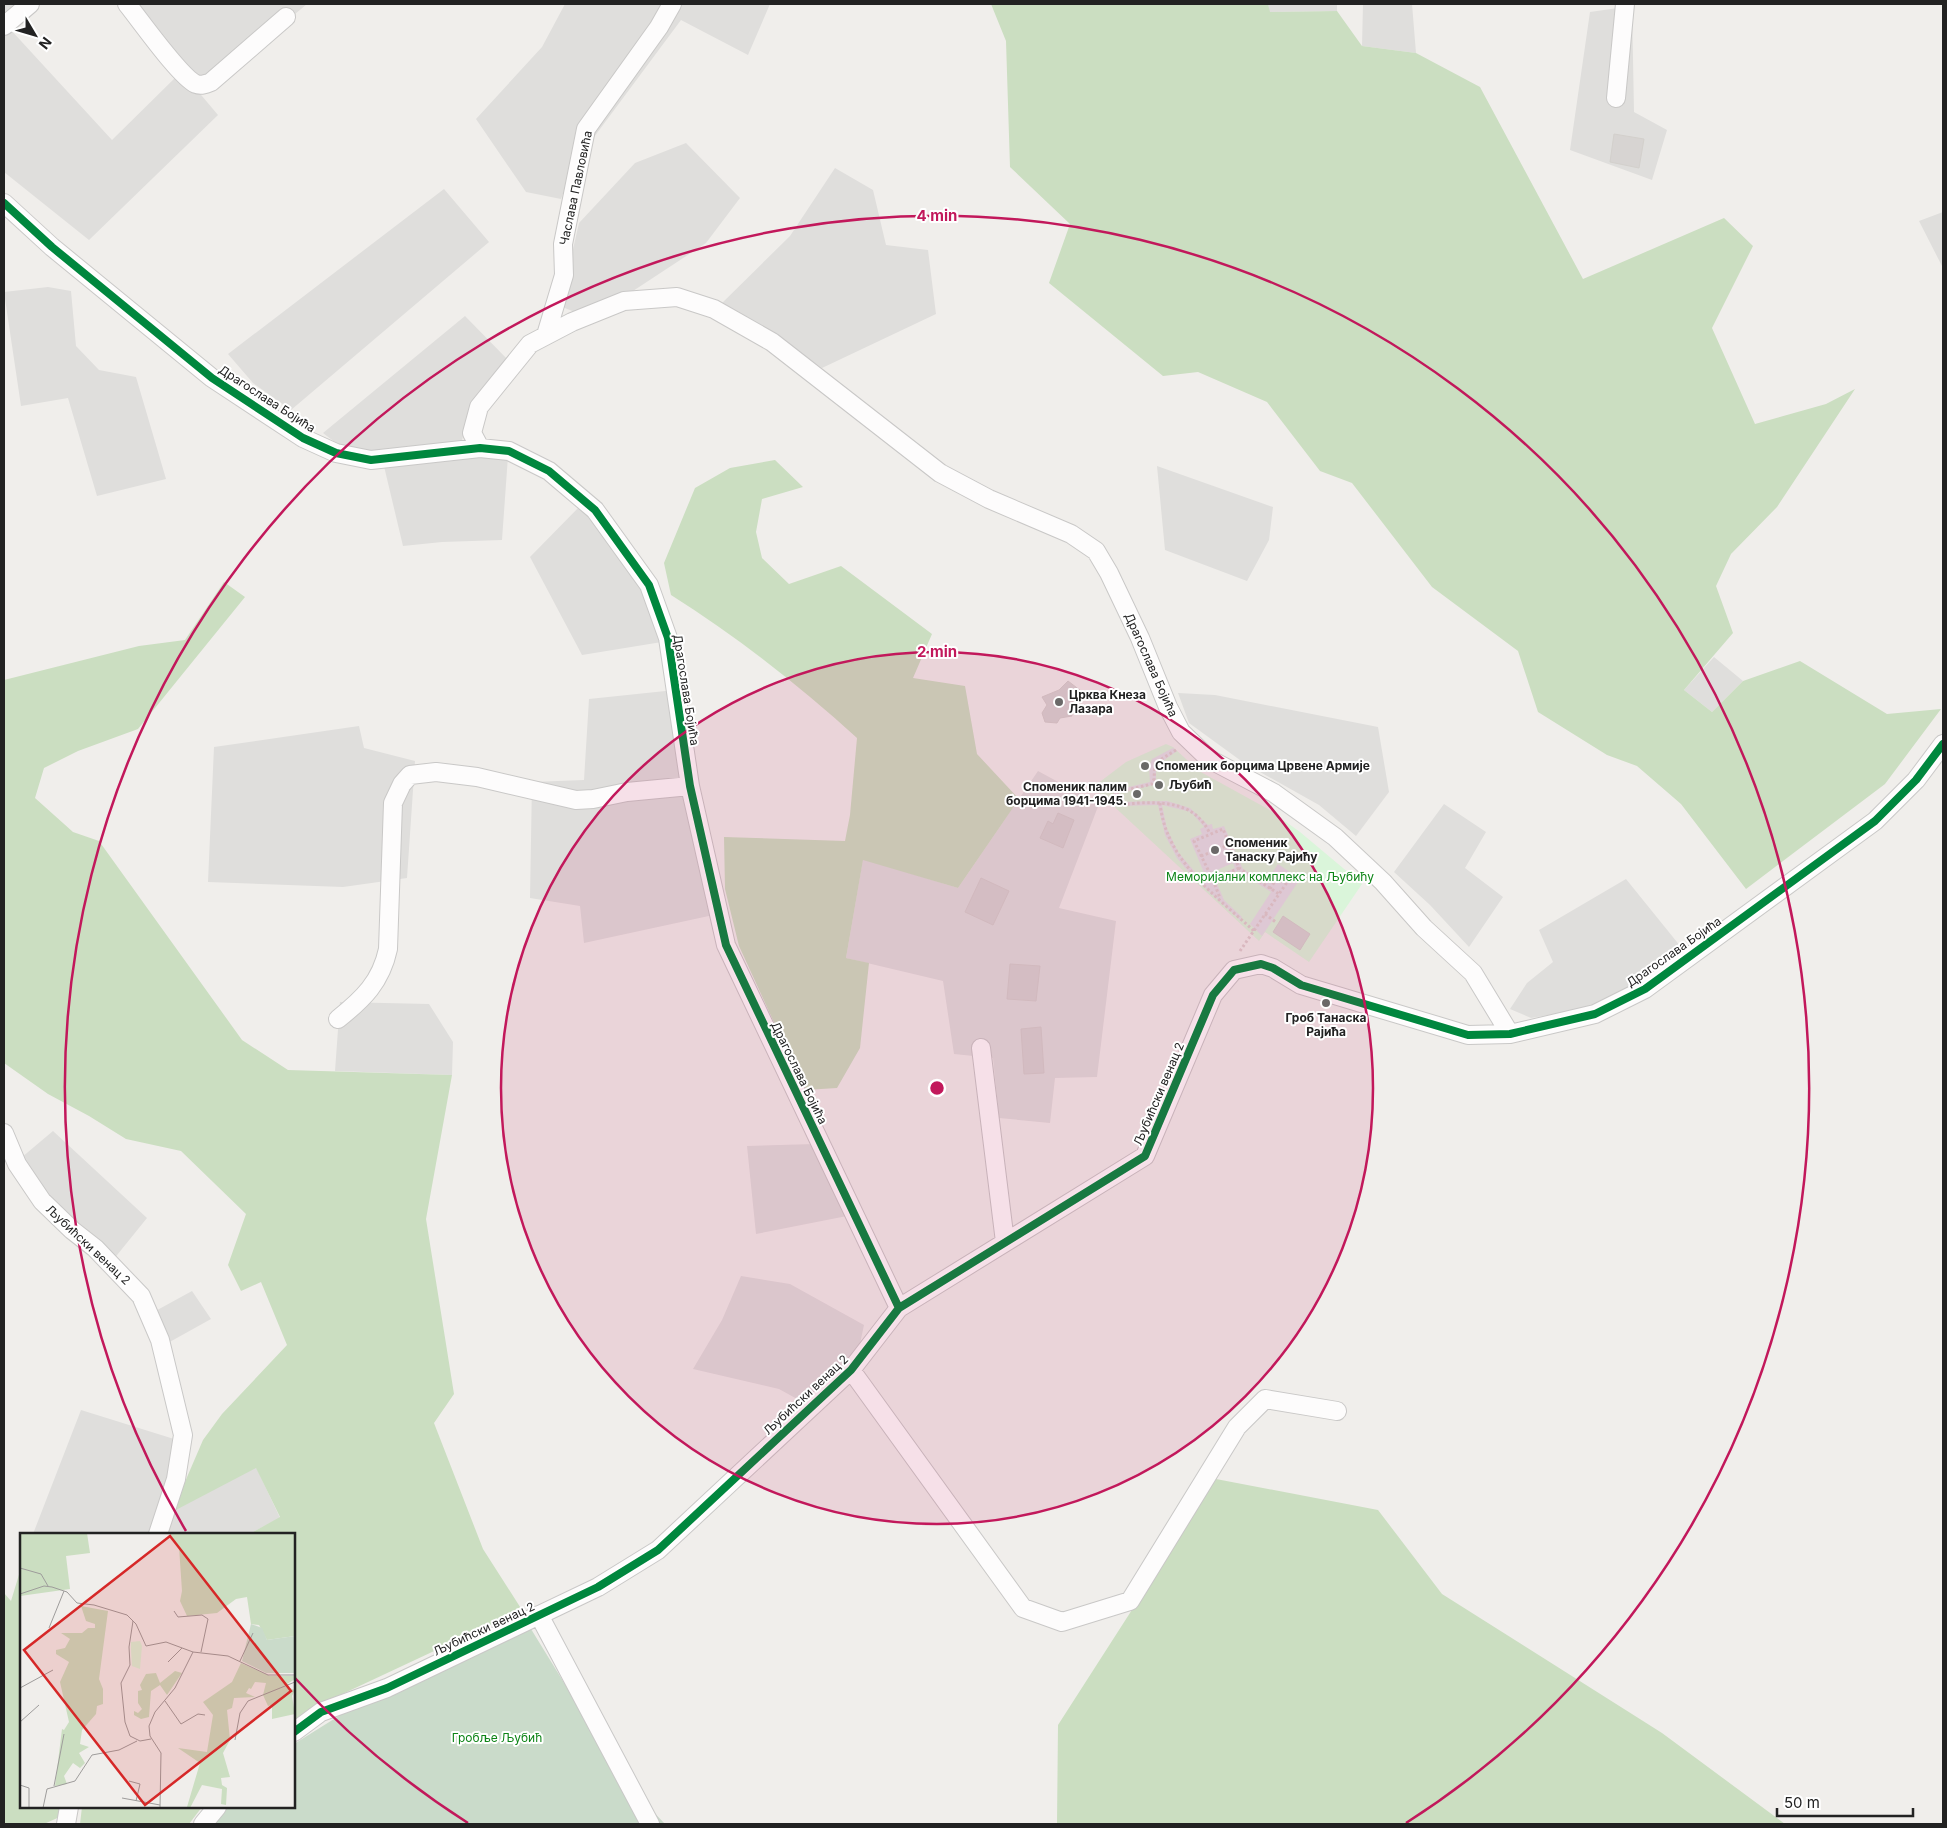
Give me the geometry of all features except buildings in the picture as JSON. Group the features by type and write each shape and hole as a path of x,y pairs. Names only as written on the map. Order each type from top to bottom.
{"street":[{"path":"4,26 30,4"},
{"path":"126,4 194,84 202,85 211,82 286,17"},
{"name":"Часлава Павловића","path":"546,335 564,275 563,244 586,130 659,27 672,4"},
{"path":"1616,98 1625,4"},
{"name":"Драгослава Бојића","path":"4,203 52,247 212,378 303,438 336,453 371,460 480,448 510,451 549,471 595,510 649,585 668,638 690,786 726,945 899,1308"},
{"name":"Драгослава Бојића","path":"480,448 472,433 479,407 530,344 546,335 624,301 677,297 714,309 772,342 940,473 989,499 1071,534 1096,551 1109,573 1140,638 1168,707 1188,740 1209,759 1274,794 1334,837 1383,882 1424,928 1473,973 1510,1034 1595,1014 1645,989 1875,820 1916,780 1943,744"},
{"path":"338,1019 372,988 385,963 388,949 393,803 402,784 410,775 436,772 477,777 576,800 593,799 627,792 690,786"},
{"path":"1234,970 1261,964 1273,968 1301,985 1468,1035 1510,1034"},
{"name":"Љубићски венац 2","path":"295,1731 321,1712 387,1688 598,1587 658,1550 851,1370 899,1308 1145,1156 1213,995 1234,970"},
{"path":"981,1048 1005,1242"},
{"name":"Љубићски венац 2","path":"4,1133 17,1164 42,1201 72,1230 95,1248 141,1296 160,1340 183,1435 176,1479 158,1533"},
{"name":"Љубићски венац 2","path":"851,1370 1023,1608 1062,1622 1130,1601 1237,1427 1265,1399 1337,1411"},
{"path":"539,1615 650,1824"},
{"path":"66,1824 69,1808"},
{"path":"203,1824 216,1808"}],"path":[{"path":"1188,740 1157,761 1152,784 1118,792 1114,797 1119,804 1160,802 1194,812 1210,834"},
{"path":"1160,802 1165,827 1177,855 1190,871 1254,931"},
{"path":"1222,901 1194,840 1223,829 1239,868 1279,894"},
{"path":"1218,849 1229,844"},
{"path":"1202,856 1212,852"},
{"path":"1212,880 1239,868"},
{"path":"1270,889 1281,872"},
{"path":"1234,970 1233,961 1290,878"},
{"path":"1265,914 1277,923"}],"shaded area":[{"path":"4,4 32,4 10,29 112,140 180,73 120,4 307,4 204,90 191,83 218,115 89,240 4,172"},
{"path":"565,4 770,4 748,55 681,20 574,164 561,199 526,192 476,119 542,47"},
{"path":"1268,4 1337,4 1337,11 1269,12"},
{"path":"1363,4 1412,4 1416,53 1362,46"},
{"path":"1632,6 1634,112 1667,130 1652,180 1570,150 1590,12"},
{"path":"686,143 740,198 706,243 633,291 577,313 560,306 579,223 635,163"},
{"path":"835,168 873,190 886,245 928,250 936,314 822,368 761,325 719,306 790,236"},
{"path":"444,189 489,242 291,410 253,383 228,354"},
{"path":"1943,212 1943,268 1919,221"},
{"path":"48,287 71,291 76,346 99,370 136,377 166,479 97,496 68,398 21,406 4,292"},
{"path":"465,316 514,366 467,419 460,449 508,456 502,540 442,542 403,546 383,462 349,453 323,433"},
{"path":"1157,466 1273,507 1269,540 1247,581 1165,550"},
{"path":"581,505 628,558 668,641 582,655 530,557"},
{"path":"1714,657 1743,681 1712,712 1684,690"},
{"path":"675,690 718,914 584,943 580,906 530,898 532,782 584,780 589,699"},
{"path":"1178,693 1215,695 1378,727 1389,792 1356,836 1319,805 1244,763 1189,723"},
{"path":"359,726 364,748 415,761 407,878 343,887 208,882 214,747"},
{"path":"1173,748 1177,751 1156,766 1156,779 1153,785 1119,793 1117,800 1120,802 1167,801 1190,808 1208,825 1212,824 1213,829 1224,826 1243,869 1265,884 1278,864 1300,879 1262,936 1250,924 1271,892 1238,871 1216,881 1224,900 1242,917 1240,920 1192,876 1177,858 1165,835 1158,805 1119,806 1114,803 1112,796 1116,790 1150,782 1149,767 1152,759","holes":["1162,805 1191,812 1204,827 1200,829 1202,834 1190,839 1207,880 1201,879 1178,852 1167,829","1233,863 1235,868 1214,877 1212,872"]},
{"path":"1038,771 1099,804 1059,908 1116,921 1097,1077 1055,1078 1050,1123 999,1118 993,1058 954,1054 943,981 846,958 863,859 958,888"},
{"path":"1444,804 1486,832 1465,868 1503,897 1469,947 1430,905 1394,872"},
{"path":"1626,879 1685,952 1640,980 1612,1004 1531,1018 1510,1009 1527,983 1553,962 1539,930"},
{"path":"340,1002 429,1004 453,1042 452,1075 335,1071"},
{"path":"53,1131 147,1218 109,1265 15,1163"},
{"path":"815,1144 828,1181 847,1216 756,1234 747,1146"},
{"path":"741,1276 790,1284 864,1325 855,1367 808,1405 779,1389 693,1369 722,1320"},
{"path":"192,1291 211,1319 166,1344 150,1314"},
{"path":"81,1410 174,1439 172,1511 256,1467 280,1518 254,1533 33,1533"}],"green space":[{"path":"991,4 1268,4 1270,12 1337,11 1362,46 1416,53 1480,87 1583,279 1724,218 1753,246 1712,328 1755,424 1826,404 1855,389 1777,507 1731,554 1716,586 1733,633 1684,690 1712,712 1743,681 1800,661 1887,714 1941,709 1885,784 1746,889 1681,804 1637,766 1607,755 1538,712 1518,651 1432,587 1352,483 1320,471 1267,402 1198,372 1163,376 1049,283 1070,224 1010,167 1006,41"},
{"path":"775,460 803,487 762,499 756,532 762,558 789,584 841,566 932,634 913,678 965,686 977,754 1019,799 958,888 863,860 846,958 869,963 860,1048 837,1088 805,1090 739,946 725,889 724,837 845,841 850,815 857,738 767,662 671,595 664,563 695,488 730,468"},
{"path":"224,582 245,597 138,729 78,751 44,768 35,798 73,832 99,841 242,1040 288,1070 452,1075 426,1219 454,1394 434,1423 483,1549 522,1610 321,1704 295,1721 295,1533 254,1533 280,1517 256,1468 172,1512 203,1440 222,1414 287,1345 261,1282 241,1291 228,1265 246,1214 181,1151 126,1139 48,1094 4,1063 4,680 139,646 185,640"},
{"name":"Меморијални комплекс на Љубићу","path":"1166,744 1173,747 1199,771 1268,809 1300,832 1362,884 1309,962 1265,932 1259,941 1093,787 1126,762"},
{"path":"1216,1479 1378,1510 1442,1594 1662,1733 1785,1824 1057,1824 1058,1725"},
{"path":"20,1571 20,1808 80,1808 44,1824 4,1824 4,1593 11,1601"},
{"name":"Гробље Љубић","path":"531,1629 625,1782 665,1824 210,1824 224,1808 295,1808 295,1743 342,1714"},
{"path":"82,1808 201,1808 189,1824 80,1824"}],"cycle path":[{"path":"4,203 52,247 212,378 303,438 336,453 371,460 480,448 509,451 549,471 595,510 649,585 668,638 690,786 726,945 899,1308"},
{"path":"295,1731 321,1712 387,1688 598,1587 658,1550 851,1370 899,1308 1145,1156 1213,995 1234,970 1261,964 1273,968 1301,985 1468,1035 1510,1034 1595,1014 1645,989 1875,821 1916,780 1943,744"}],"place":[{"name":"Црква Кнеза Лазара","path":"1059,702"},
{"name":"Споменик борцима Црвене Армије","path":"1145,766"},
{"name":"Љубић","path":"1159,785"},
{"name":"Споменик палим борцима 1941-1945.","path":"1137,794"},
{"name":"Споменик Танаску Рајићу","path":"1215,850"},
{"name":"Гроб Танаска Рајића","path":"1326,1003"}]}
